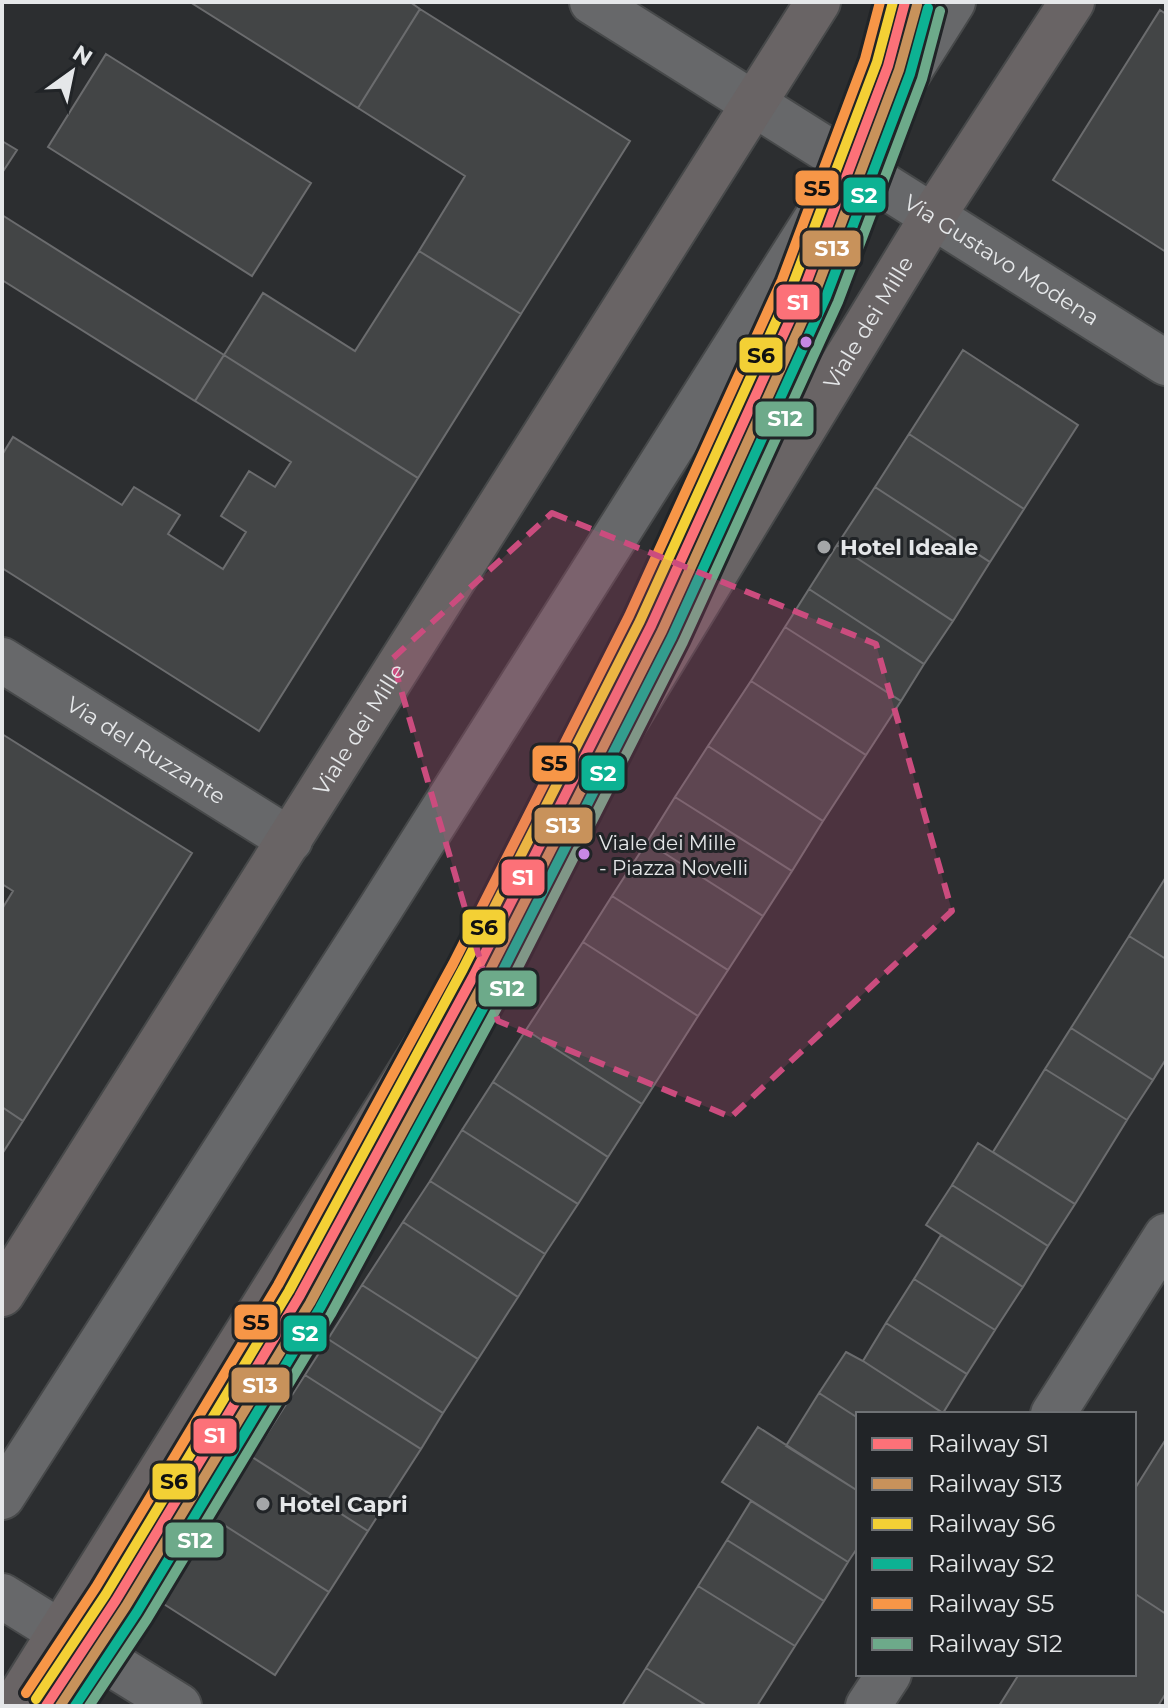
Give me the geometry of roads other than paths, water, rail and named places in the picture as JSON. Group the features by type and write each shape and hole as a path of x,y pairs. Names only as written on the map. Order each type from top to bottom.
{"main road":[{"name":"Viale dei Mille","path":"2,1294 818,2"},
{"name":"Viale dei Mille","path":"14,1706 470,976 933,216 1072,2"}],"street":[{"name":"Via Gustavo Modena","path":"592,2 1166,363"},
{"path":"2,1497 397,882 953,2"},
{"name":"Via del Ruzzante","path":"2,660 290,840"},
{"path":"1054,1412 1166,1236"},
{"path":"2,1596 179,1706"},
{"path":"868,1706 888,1676"}],"rail line":[{"name":"S5","path":"26,1693 96,1587 278,1285 453,964 629,616 782,280 865,59 880,2"},
{"name":"S6","path":"36,1699 106,1594 289,1291 463,969 640,621 793,284 877,62 893,2"},
{"name":"S1","path":"46,1706 116,1600 299,1297 474,975 651,626 804,289 888,66 905,2"},
{"name":"S13","path":"60,1706 126,1606 310,1303 485,980 662,631 815,293 899,70 917,5"},
{"name":"S2","path":"75,1706 137,1612 320,1308 495,986 672,637 826,297 910,74 928,8"},
{"name":"S12","path":"89,1706 147,1619 331,1314 506,991 683,642 838,302 922,79 940,11"}],"place":[{"name":"Hotel Ideale","path":"824,547"},
{"name":"Viale dei Mille - Piazza Novelli","path":"584,854"},
{"name":"Hotel Capri","path":"263,1504"}]}
